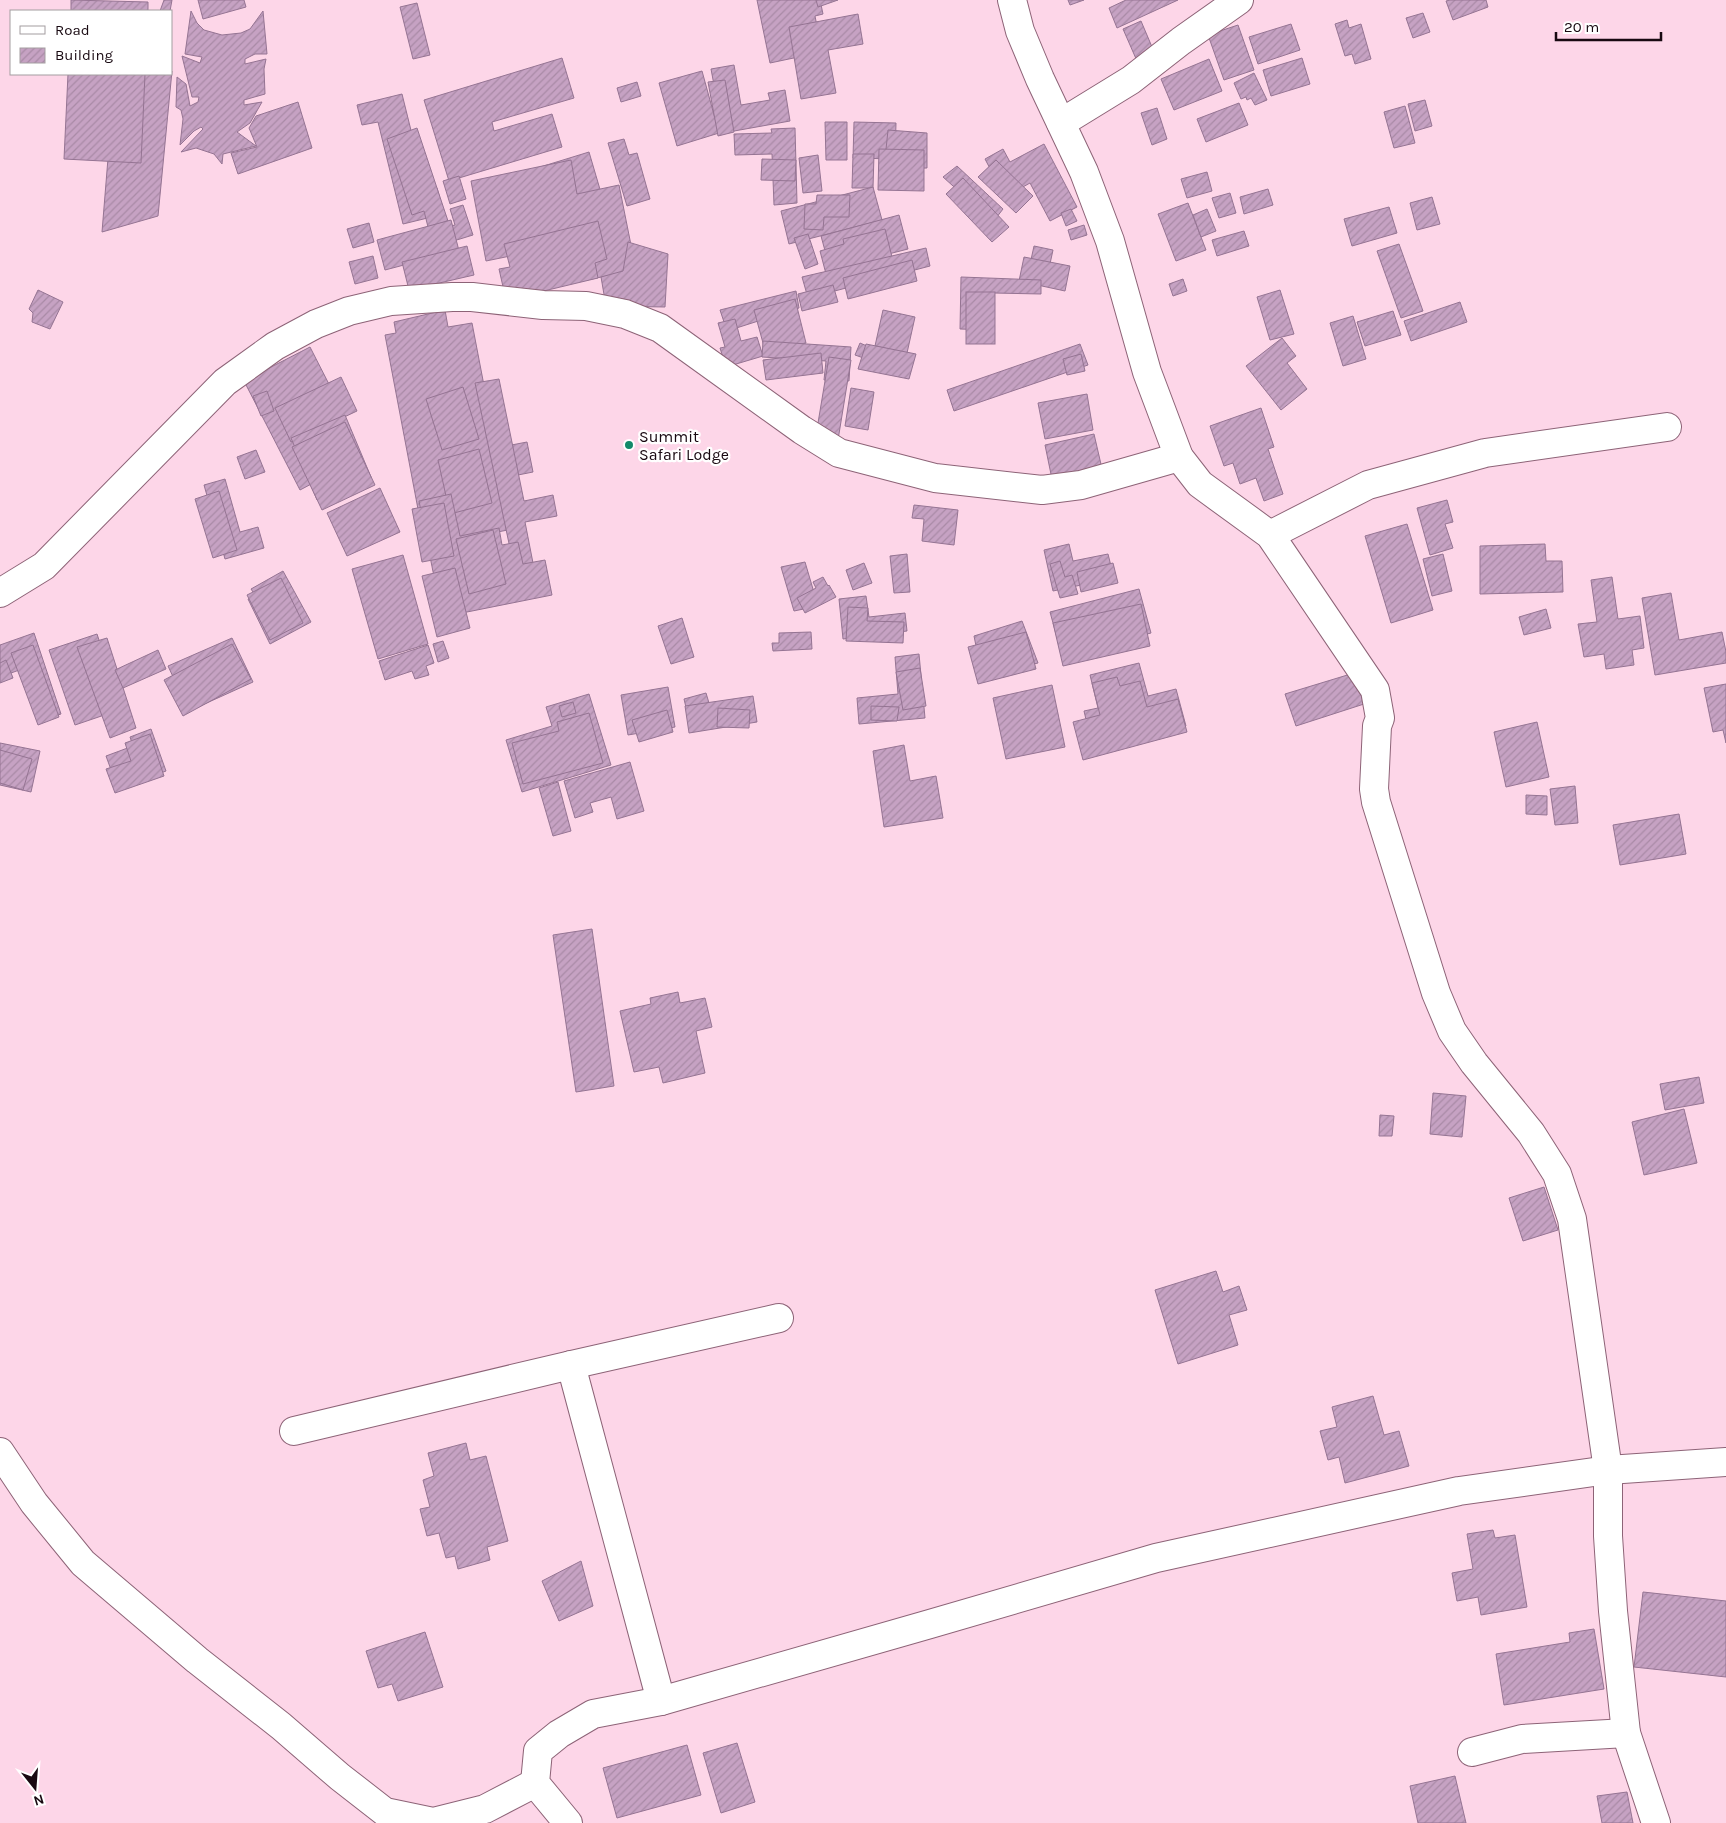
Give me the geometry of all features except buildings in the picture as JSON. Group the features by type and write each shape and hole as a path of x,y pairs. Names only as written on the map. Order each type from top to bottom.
{"street":[{"path":"1012,0 1020,31 1084,172 1110,240 1147,372 1179,456 1200,484 1270,535 1375,690 1380,718 1377,726 1376,802 1436,993 1452,1031 1474,1063 1531,1133 1556,1174 1572,1218 1608,1470 1608,1536 1614,1621 1626,1733 1656,1823"},
{"path":"1061,123 1131,80 1181,41 1239,0"},
{"path":"0,593 44,566 225,382 275,346 316,324 349,311 391,301 472,297 543,305 586,306 625,314 660,328 802,430 839,453 935,478 1042,490 1081,485 1179,456"},
{"path":"1270,535 1368,485 1485,453 1668,427"},
{"path":"294,1431 779,1318"},
{"path":"571,1365 661,1701"},
{"path":"0,1452 34,1503 83,1563 197,1660 282,1726 340,1778 385,1812 432,1822 486,1808 535,1783"},
{"path":"568,1823 535,1783 538,1752 559,1734 593,1714 661,1701 1156,1558 1459,1491 1608,1470 1726,1462"},
{"path":"1472,1752 1522,1739 1626,1733"}],"place":[{"name":"Summit Safari Lodge","path":"629,445"}]}
